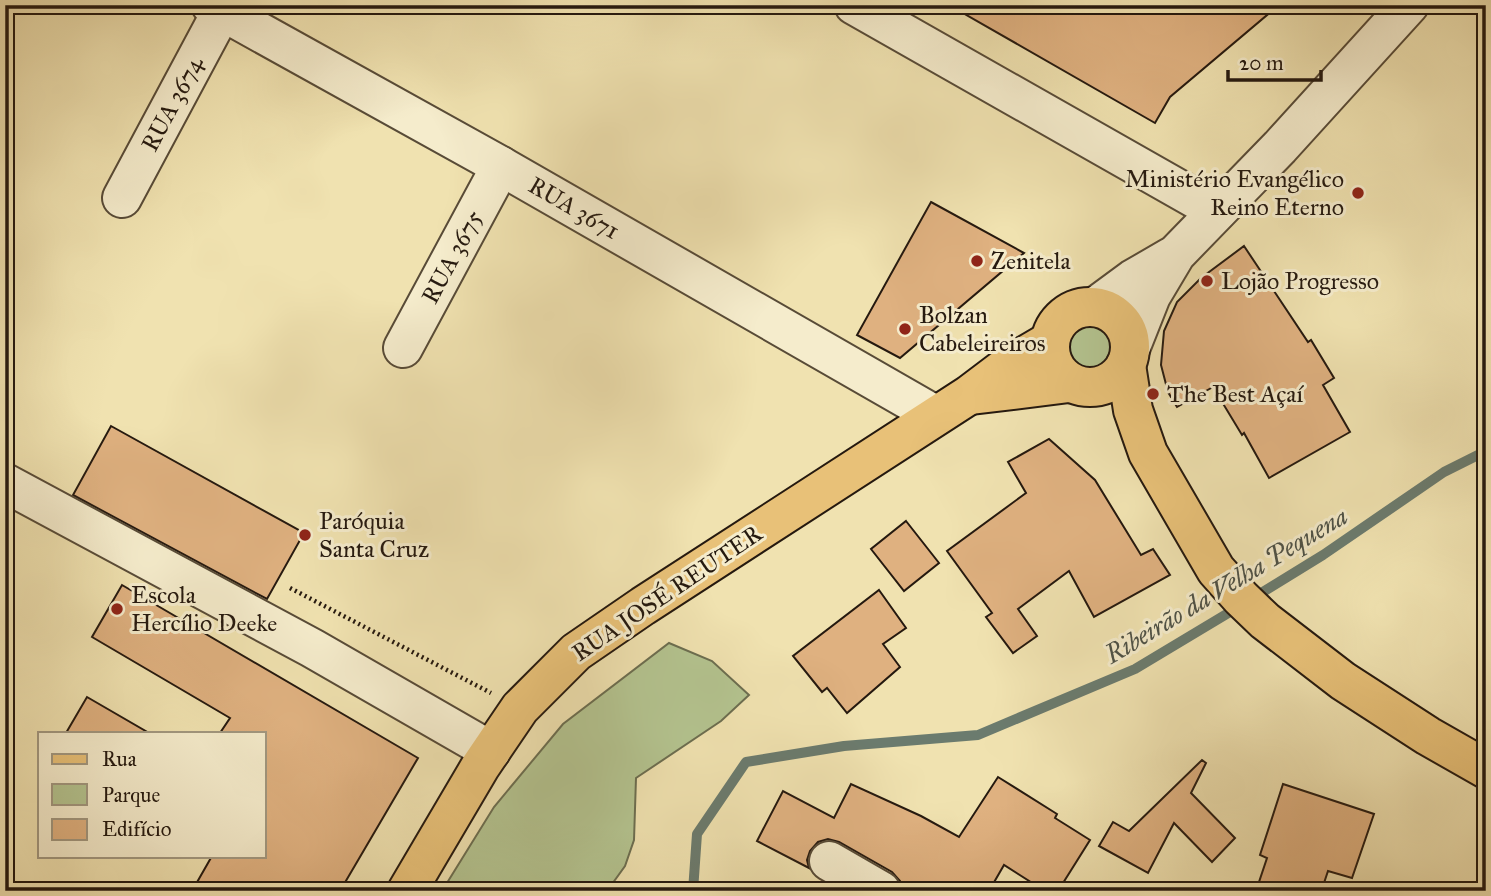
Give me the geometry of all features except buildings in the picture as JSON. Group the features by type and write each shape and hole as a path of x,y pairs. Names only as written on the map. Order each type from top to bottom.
{"main road":[{"path":"1148,453 1077,386 1057,372 1050,357 1049,341 1056,325 1068,313 1081,307 1096,307 1109,311 1128,333 1133,410 1148,453 1216,570 1265,621 1343,681 1428,736 1486,769"},
{"name":"RUA JOSÉ REUTER","path":"407,891 520,708 576,652 1049,341"},
{"path":"1077,386 1101,387 1109,383 1116,378 1128,357"},
{"name":"RUA JOSÉ REUTER","path":"969,395 1077,386"}],"street":[{"path":"854,5 1217,211"},
{"path":"1128,357 1151,296 1176,254 1280,147 1409,5"},
{"name":"RUA 3671","path":"216,8 502,166 935,415"},
{"name":"RUA 3674","path":"122,198 216,8"},
{"name":"RUA 3675","path":"403,348 502,166"},
{"path":"1096,307 1133,279 1176,254"},
{"path":"5,483 312,648 491,751"},
{"path":"830,861 881,891"}],"path":[{"path":"290,588 520,708"}],"green space":[{"path":"1090,324 1106,331 1113,347 1106,363 1090,370 1074,363 1067,347 1074,331"},
{"path":"669,643 712,661 749,695 721,721 636,778 634,840 625,866 607,891 442,891 494,807 563,724"}],"waterway":[{"name":"Ribeirão da Velha Pequena","path":"1253,598 1323,555 1444,472 1486,451"},
{"name":"Ribeirão da Velha Pequena","path":"693,891 697,834 746,762 844,746 978,735 1135,669 1240,606"}],"place":[{"name":"Ministério Evangélico Reino Eterno","path":"1358,193"},
{"name":"Zenitela","path":"977,261"},
{"name":"Lojão Progresso","path":"1207,281"},
{"name":"Bolzan Cabeleireiros","path":"905,329"},
{"name":"The Best Açaí","path":"1153,394"},
{"name":"Paróquia Santa Cruz","path":"305,535"},
{"name":"Escola Hercílio Deeke","path":"117,609"}]}
